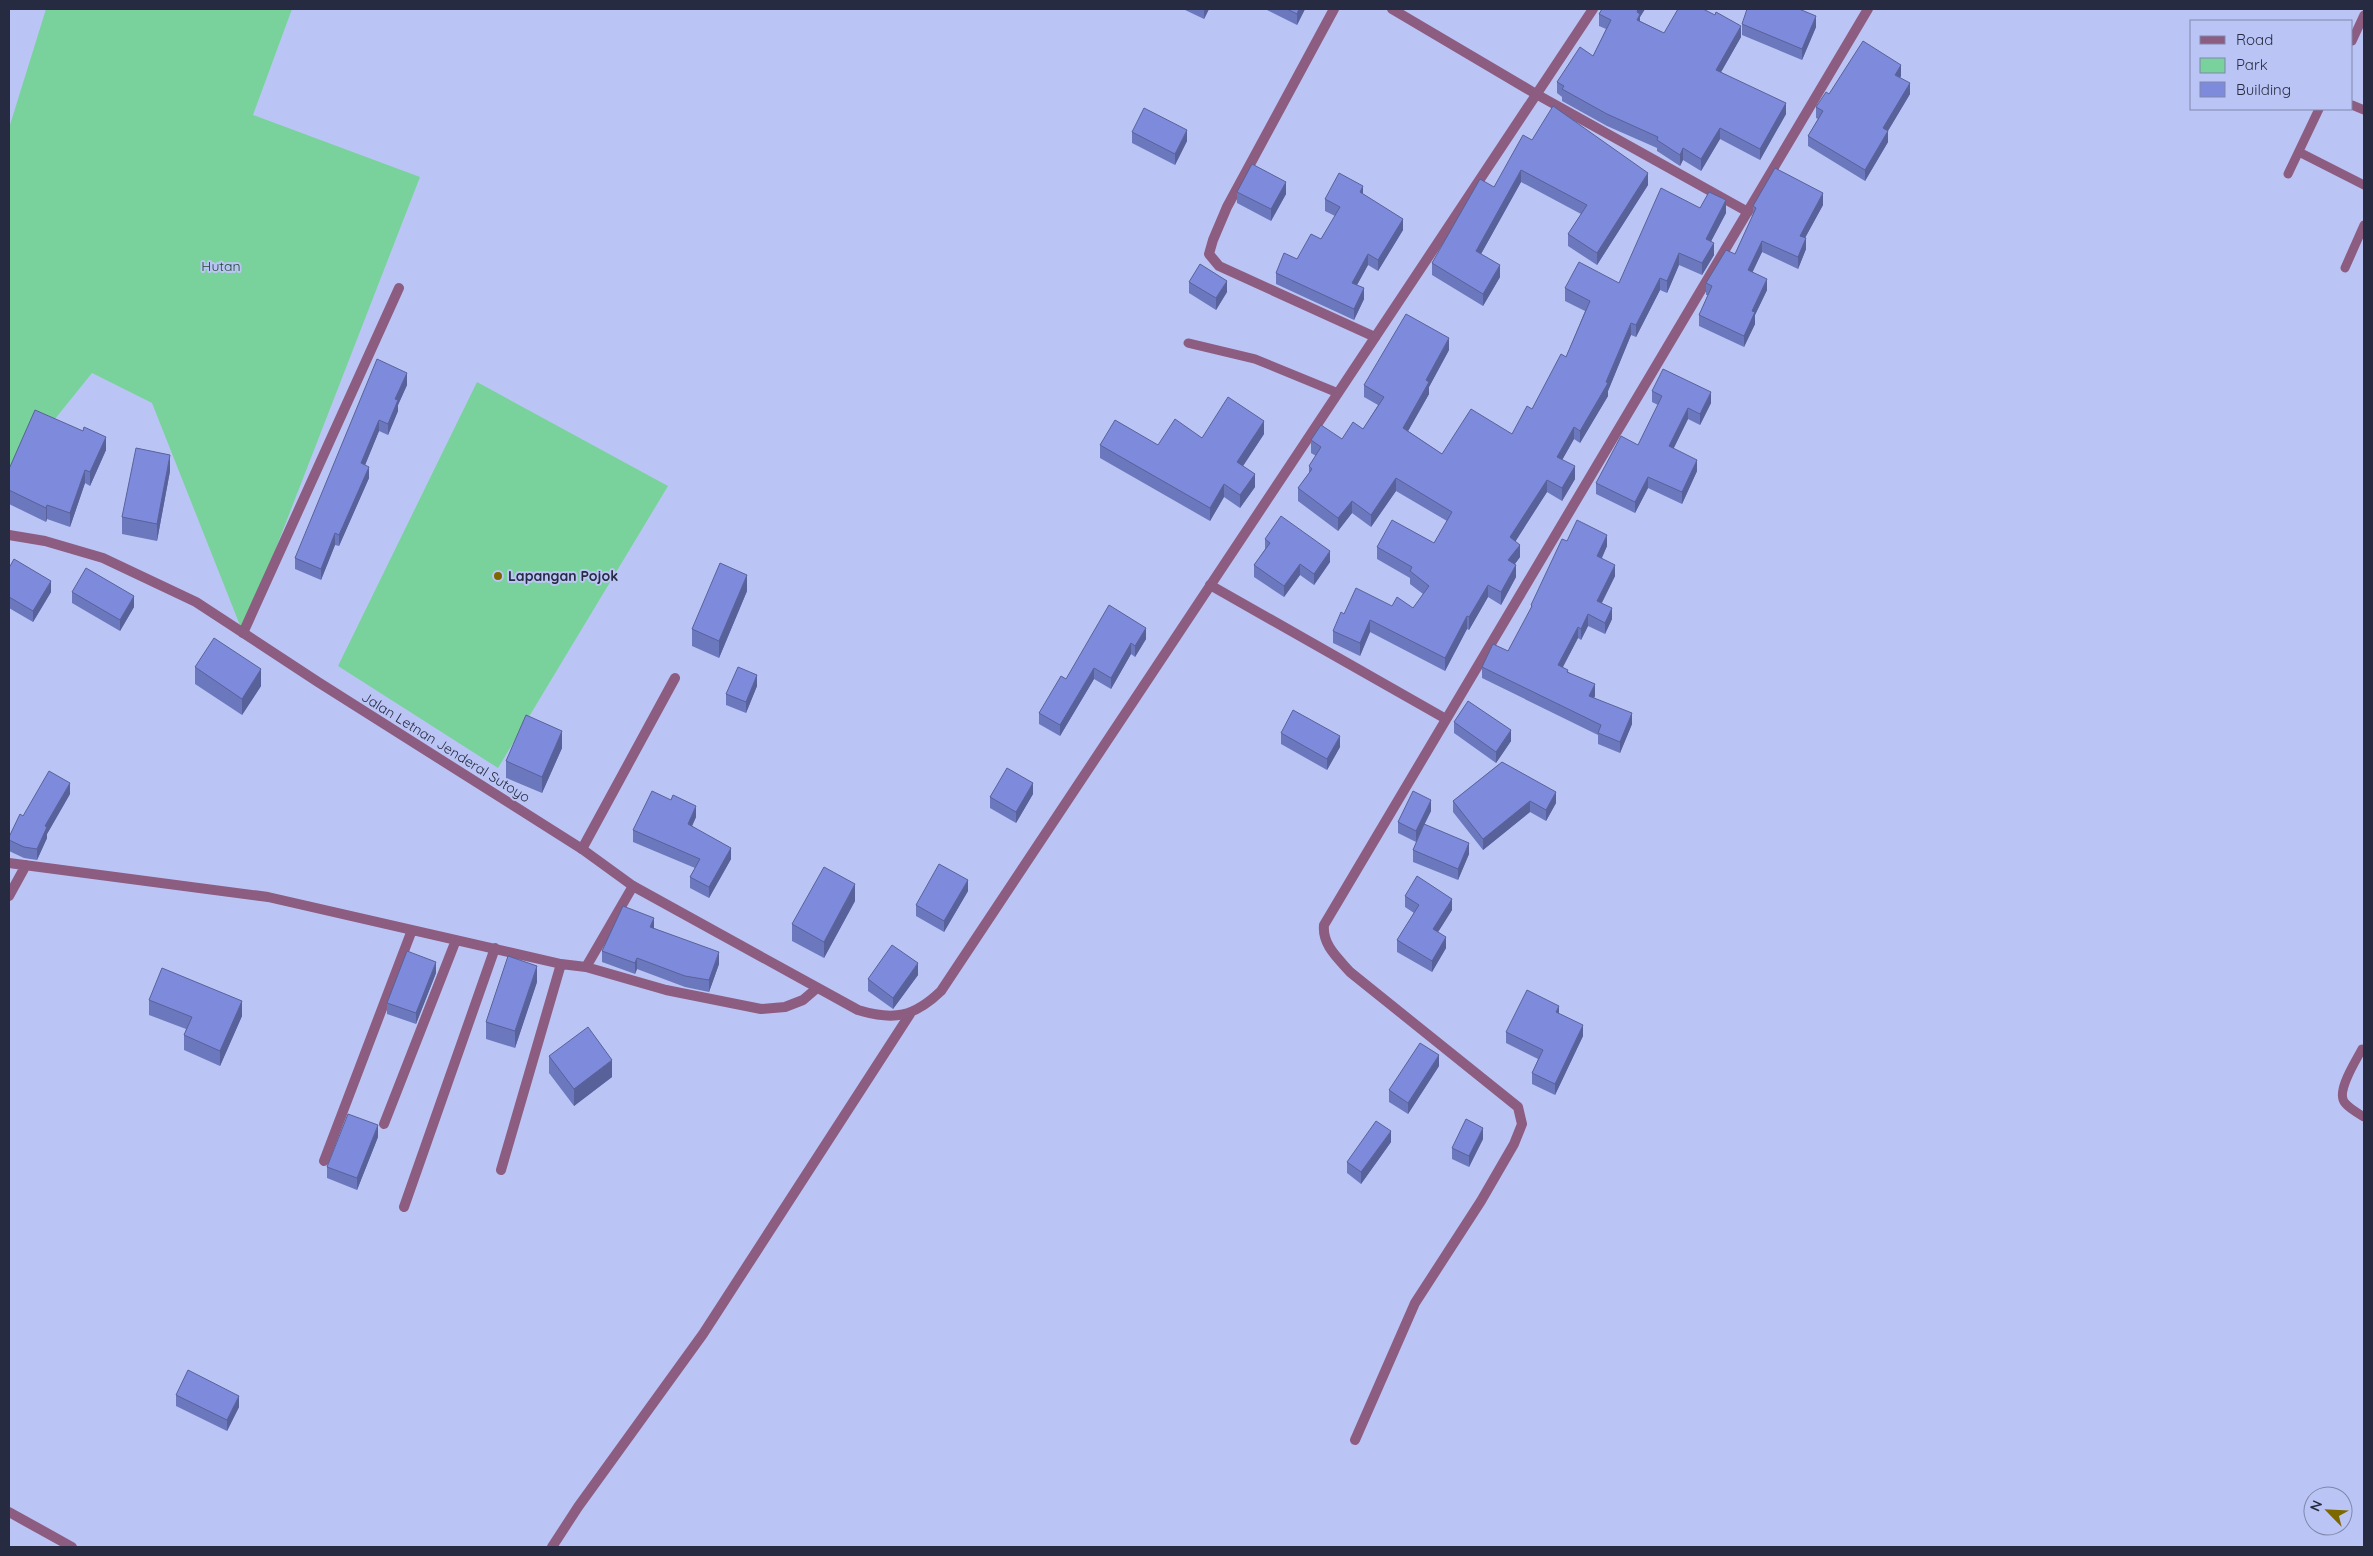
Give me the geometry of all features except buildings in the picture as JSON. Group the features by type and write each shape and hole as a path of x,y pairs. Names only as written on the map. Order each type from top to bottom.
{"street":[{"path":"1334,9 1228,207 1212,240 1209,254 1219,266 1375,337"},
{"path":"1392,9 1536,94 1748,212"},
{"path":"552,1547 578,1507 703,1334 910,1014 925,1006 941,991 1593,9"},
{"path":"1355,1440 1415,1302 1481,1202 1514,1144 1522,1124 1518,1107 1350,972 1328,946 1323,933 1324,925 1868,9"},
{"path":"243,633 399,288"},
{"name":"Jalan Letnan Jenderal Sutoyo","path":"9,535 45,541 103,558 196,602 582,849 633,886 858,1010 891,1017 910,1014"},
{"path":"1210,585 1446,719"},
{"path":"582,849 675,678"},
{"path":"9,863 268,897 561,964 586,967 666,990 761,1009 785,1007 804,1000 817,988"},
{"path":"9,896 26,866"},
{"path":"586,967 633,886"},
{"path":"324,1161 412,930"},
{"path":"384,1124 456,940"},
{"path":"404,1207 494,948"},
{"path":"501,1170 561,964"},
{"path":"9,1512 72,1547"}],"lane":[{"path":"2353,39 2364,15"},
{"path":"2288,174 2319,110"},
{"path":"2299,152 2364,186"},
{"path":"2344,268 2364,225"},
{"path":"1188,343 1255,359 1338,393"},
{"path":"2362,1050 2343,1088 2342,1097 2344,1103 2364,1117"}],"green space":[{"name":"Hutan","path":"46,9 292,9 253,115 420,177 243,633 152,403 92,373 9,476 9,128"},
{"name":"Lapangan Pojok","path":"477,382 668,486 498,768 338,666"}],"place":[{"name":"Lapangan Pojok","path":"498,576"}]}
